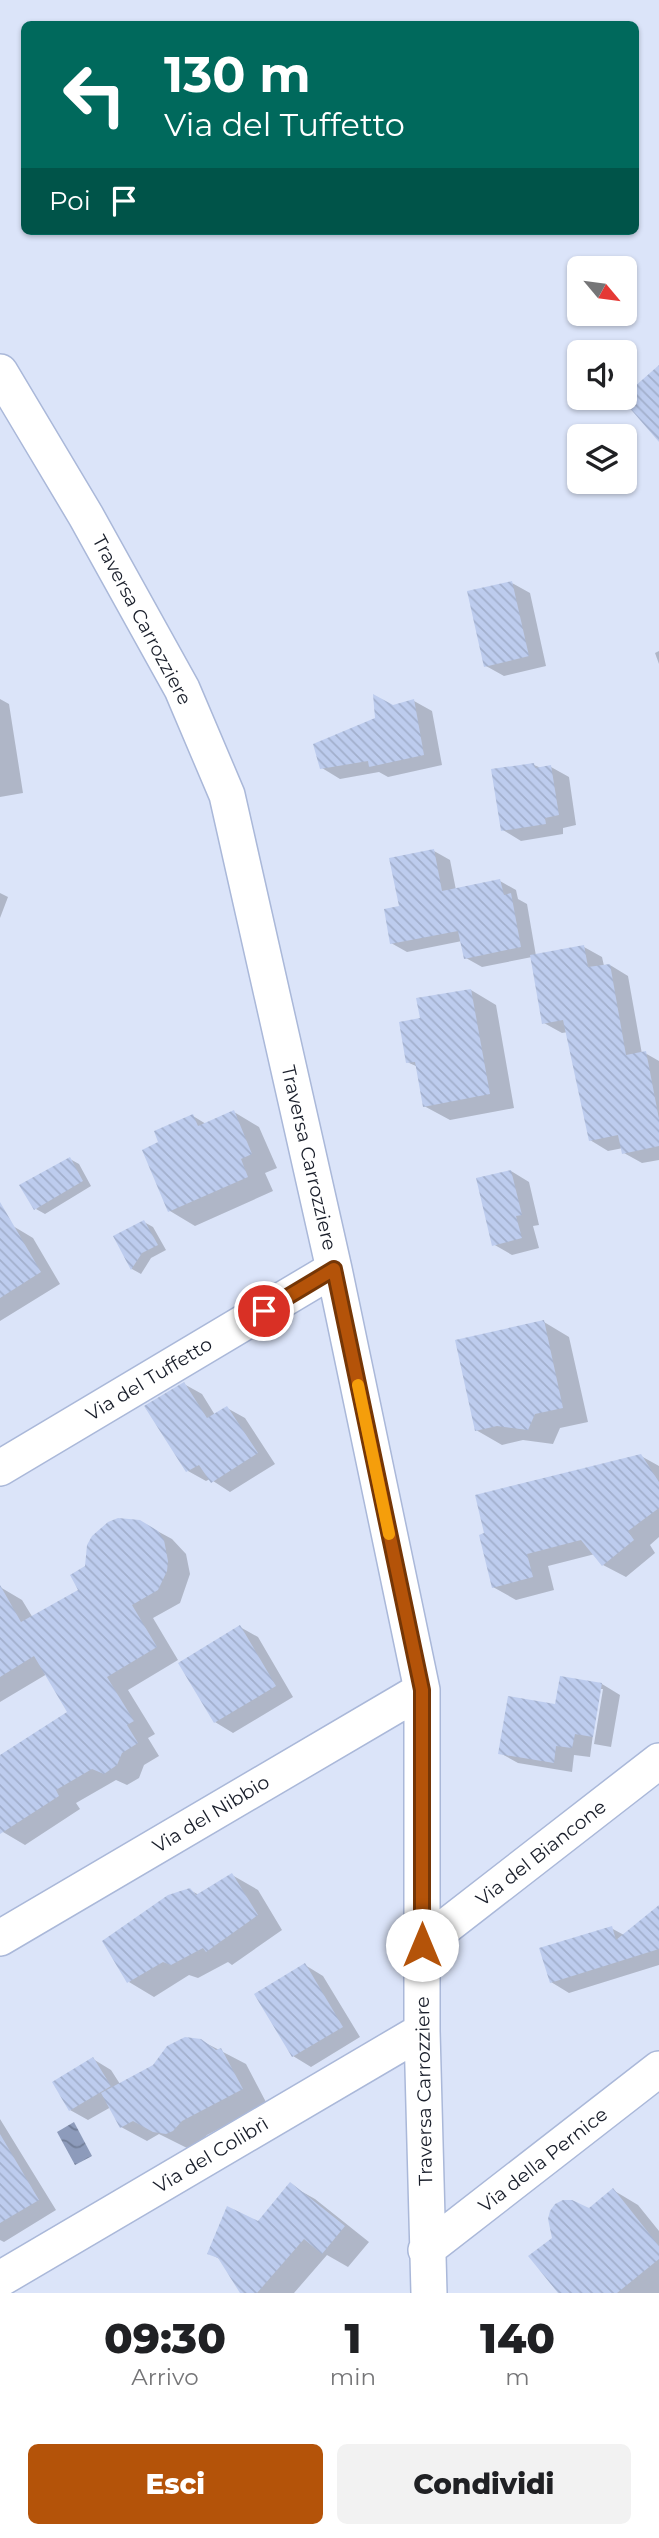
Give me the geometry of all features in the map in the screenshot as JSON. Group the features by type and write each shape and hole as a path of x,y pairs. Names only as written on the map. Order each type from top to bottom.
{"street":[{"name":"Traversa Carrozziere","path":"0,372 86,516 182,689 227,795 334,1269 422,1690 422,2031 429,2293"},
{"name":"Via del Tuffetto","path":"0,1468 334,1269"},
{"name":"Via del Nibbio","path":"0,1938 422,1690"},
{"name":"Via del Biancone","path":"422,1945 659,1761"},
{"name":"Via del Colibrì","path":"0,2279 422,2031"},
{"name":"Via della Pernice","path":"426,2250 659,2069"}],"water":[{"path":"74,2122 92,2156 75,2165 57,2132"}],"building":[{"path":"659,365 659,442 631,410 637,410 637,384"},
{"path":"512,581 529,656 484,667 467,591"},
{"path":"373,694 393,705 414,699 424,755 369,767 368,761 320,769 313,744 375,718"},
{"path":"534,763 535,768 551,765 559,815 545,818 546,824 501,831 491,769"},
{"path":"434,849 442,891 500,879 504,895 511,893 521,947 464,959 458,931 390,944 384,909 399,906 389,858"},
{"path":"584,945 588,967 610,964 626,1055 646,1051 659,1119 659,1146 622,1154 618,1135 589,1141 563,1020 542,1024 530,955"},
{"path":"471,989 490,1094 423,1107 415,1062 406,1063 399,1022 420,1018 416,998"},
{"path":"234,1110 252,1154 241,1159 248,1177 168,1212 142,1150 158,1142 154,1131 193,1114 198,1126"},
{"path":"70,1157 83,1181 34,1210 19,1185"},
{"path":"511,1170 522,1215 516,1216 522,1238 492,1246 476,1178"},
{"path":"0,1202 41,1272 0,1298"},
{"path":"144,1220 158,1245 142,1253 131,1270 113,1236"},
{"path":"544,1320 563,1408 535,1414 528,1430 497,1426 475,1431 455,1340"},
{"path":"184,1382 207,1418 227,1406 258,1453 211,1483 199,1465 186,1472 144,1406"},
{"path":"641,1454 659,1482 659,1508 628,1531 634,1540 602,1566 581,1540 527,1554 533,1577 492,1588 479,1535 484,1533 475,1495"},
{"path":"118,1518 140,1520 158,1531 164,1540 168,1561 167,1571 158,1590 132,1605 157,1647 107,1677 134,1721 127,1725 138,1743 122,1753 117,1765 104,1774 92,1769 56,1790 59,1796 0,1834 0,1755 67,1712 34,1656 0,1677 0,1585 21,1622 78,1590 70,1575 85,1566 87,1545 92,1536 108,1522"},
{"path":"240,1625 276,1686 214,1723 178,1663"},
{"path":"560,1676 602,1683 593,1737 575,1734 572,1748 556,1746 554,1763 498,1754 508,1696 555,1704"},
{"path":"232,1873 258,1915 206,1952 203,1948 171,1965 163,1962 127,1983 102,1941 168,1895 190,1888 196,1895"},
{"path":"659,1905 659,1949 550,1983 539,1948 612,1926 616,1940"},
{"path":"305,1963 343,2027 292,2057 254,1994"},
{"path":"185,2037 201,2039 216,2050 221,2048 243,2089 182,2121 166,2134 153,2132 133,2121 120,2128 101,2093 153,2065 167,2046"},
{"path":"93,2057 111,2086 69,2111 52,2082"},
{"path":"0,2134 39,2200 0,2223"},
{"path":"290,2182 345,2226 322,2254 304,2239 257,2293 240,2293 218,2258 207,2254 227,2206 258,2221"},
{"path":"613,2188 659,2246 659,2259 617,2293 558,2293 528,2256 552,2238 548,2219 550,2211 555,2204 563,2200 572,2200 589,2208"}],"slow traffic":[{"path":"358,1385 389,1534"}],"route":[{"path":"264,1311 334,1269 422,1690 422,1945"}]}
